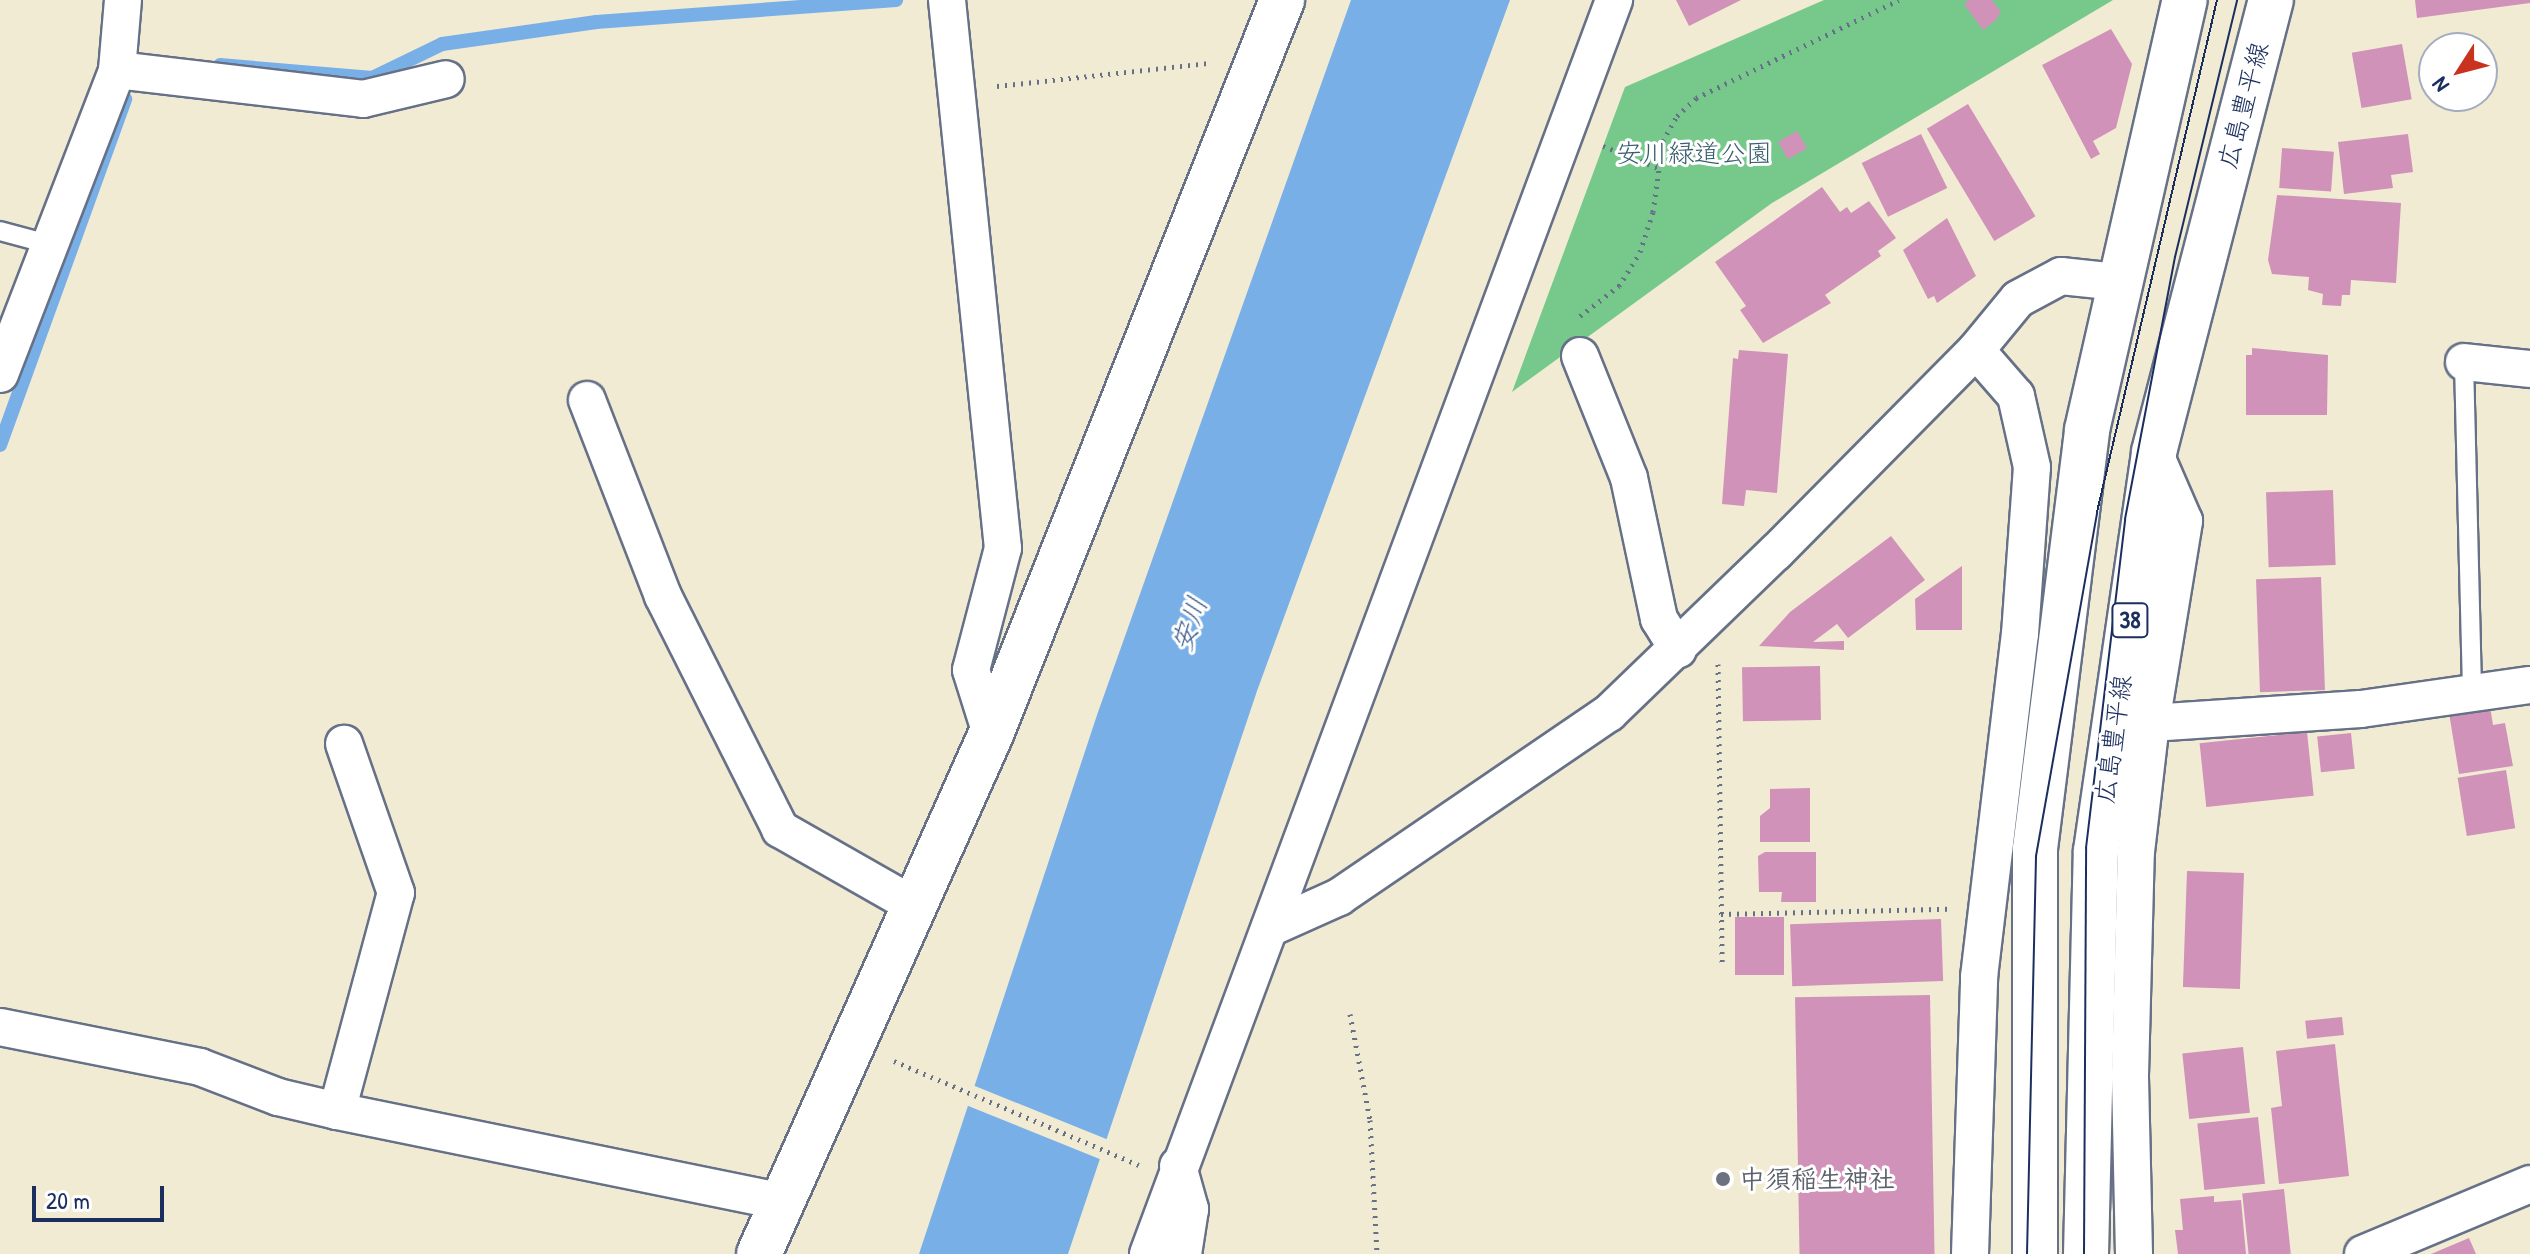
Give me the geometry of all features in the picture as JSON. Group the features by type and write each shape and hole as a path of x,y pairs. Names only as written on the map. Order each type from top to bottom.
{"main road":[{"path":"759,1254 991,734 1282,0"},
{"path":"2035,1254 2035,849 2087,430 2117,282 2185,0"},
{"name":"広島豊平線","path":"2086,1254 2096,851 2154,452 2271,0"}],"street":[{"path":"0,374 117,70 123,0"},
{"path":"947,0 1003,548 971,670 991,734"},
{"path":"1148,1254 1163,1168 1270,928 1614,0"},
{"path":"117,70 363,99 397,95 446,79"},
{"path":"1270,928 1339,897 1609,713 1718,611 1976,350 2018,299 2061,276 2117,282"},
{"path":"1970,1254 1979,977 2020,634 2032,467 2016,396 1976,350"},
{"path":"1580,356 1629,478 1659,619 1678,649"},
{"path":"2464,362 2530,369"},
{"path":"587,400 663,596 780,829 913,905"},
{"path":"2134,1254 2130,1075 2136,852 2151,723 2184,521 2154,452"},
{"path":"2151,723 2361,709 2530,685"},
{"path":"337,1111 396,893 344,744"},
{"path":"0,1027 200,1067 278,1097 337,1111 783,1202"},
{"path":"1163,1168 1190,1209 1183,1254"},
{"path":"2363,1254 2439,1218 2530,1184"}],"lane":[{"path":"0,231 52,245"},
{"path":"2464,362 2472,693"}],"path":[{"path":"1577,318 1619,286 1640,252 1653,212 1658,168 1677,116 1696,98 1899,0"},
{"path":"957,90 1213,62"},
{"path":"1617,152 1658,168"},
{"path":"1718,611 1722,966"},
{"path":"1721,914 1958,909"},
{"path":"1350,1014 1370,1120 1377,1254"},
{"path":"890,1059 1163,1168"}],"green space":[{"name":"安川緑道公園","path":"1824,0 2113,0 1772,203 1512,392 1625,87"}],"water":[{"name":"安川","path":"1351,0 1510,0 1257,691 1068,1254 919,1254 1097,715"}],"pier":[{"path":"970,1084 1110,1141 1102,1160 962,1103"}],"building":[{"path":"1676,0 1741,0 1689,26"},
{"path":"1969,0 1992,0 2001,12 1983,30 1964,4"},
{"path":"2415,0 2530,0 2530,3 2417,18"},
{"path":"2111,29 2132,64 2116,128 2093,141 2100,154 2091,159 2042,65"},
{"path":"2402,44 2412,99 2361,108 2352,53"},
{"path":"1968,104 2035,216 1994,241 1927,129"},
{"path":"1797,131 1807,148 1788,159 1778,142"},
{"path":"1921,134 1947,188 1888,217 1862,163"},
{"path":"2408,134 2413,172 2391,175 2393,188 2344,194 2338,142"},
{"path":"2282,148 2334,152 2331,192 2279,188"},
{"path":"1822,187 1840,212 1847,207 1851,213 1869,201 1896,238 1878,251 1881,256 1825,295 1831,303 1763,343 1740,310 1746,306 1715,262"},
{"path":"2277,195 2401,203 2396,283 2351,280 2350,295 2342,295 2341,306 2322,305 2323,294 2308,290 2309,277 2272,274 2268,260"},
{"path":"1947,218 1976,276 1937,303 1934,296 1928,299 1903,250"},
{"path":"2252,348 2328,355 2327,415 2246,415 2246,355 2252,355"},
{"path":"1739,350 1788,354 1777,493 1746,490 1744,506 1722,504 1733,358 1738,359"},
{"path":"2333,490 2336,565 2269,567 2266,492"},
{"path":"1891,536 1925,580 1848,638 1837,624 1813,642 1844,641 1844,650 1759,646 1790,612"},
{"path":"1962,566 1962,630 1916,630 1915,599"},
{"path":"2321,577 2325,690 2260,692 2256,579"},
{"path":"1820,666 1821,720 1743,721 1742,667"},
{"path":"2490,706 2493,725 2505,723 2513,766 2459,774 2449,713"},
{"path":"2307,732 2314,796 2206,807 2200,743"},
{"path":"2351,733 2355,769 2321,772 2317,737"},
{"path":"2506,770 2515,828 2467,836 2458,778"},
{"path":"1810,788 1810,842 1760,842 1760,816 1770,808 1770,789"},
{"path":"1765,852 1816,852 1816,902 1781,902 1782,892 1759,892 1758,856"},
{"path":"2187,871 2244,873 2240,989 2183,987"},
{"path":"1735,917 1784,917 1784,975 1735,975"},
{"path":"1941,919 1943,981 1792,986 1790,924"},
{"path":"1930,995 1935,1254 1800,1254 1795,997"},
{"path":"2342,1017 2344,1035 2307,1039 2305,1021"},
{"path":"2335,1044 2349,1176 2279,1184 2271,1108 2282,1106 2276,1051"},
{"path":"2243,1047 2250,1113 2189,1119 2182,1053"},
{"path":"2258,1117 2265,1184 2204,1190 2197,1123"},
{"path":"2284,1189 2291,1254 2249,1254 2242,1193"},
{"path":"2214,1196 2214,1202 2241,1200 2246,1254 2178,1254 2175,1230 2183,1230 2180,1199"},
{"path":"2469,1238 2476,1254 2431,1254"}],"waterway":[{"path":"220,65 372,78 442,44 596,22 896,0"},
{"path":"0,445 125,99"}],"tram line":[{"path":"2027,1254 2036,856 2097,512 2217,0"},
{"path":"2084,1254 2086,848 2125,519 2175,257 2237,0"}],"place":[{"name":"中須稲生神社","path":"1723,1179"}]}
